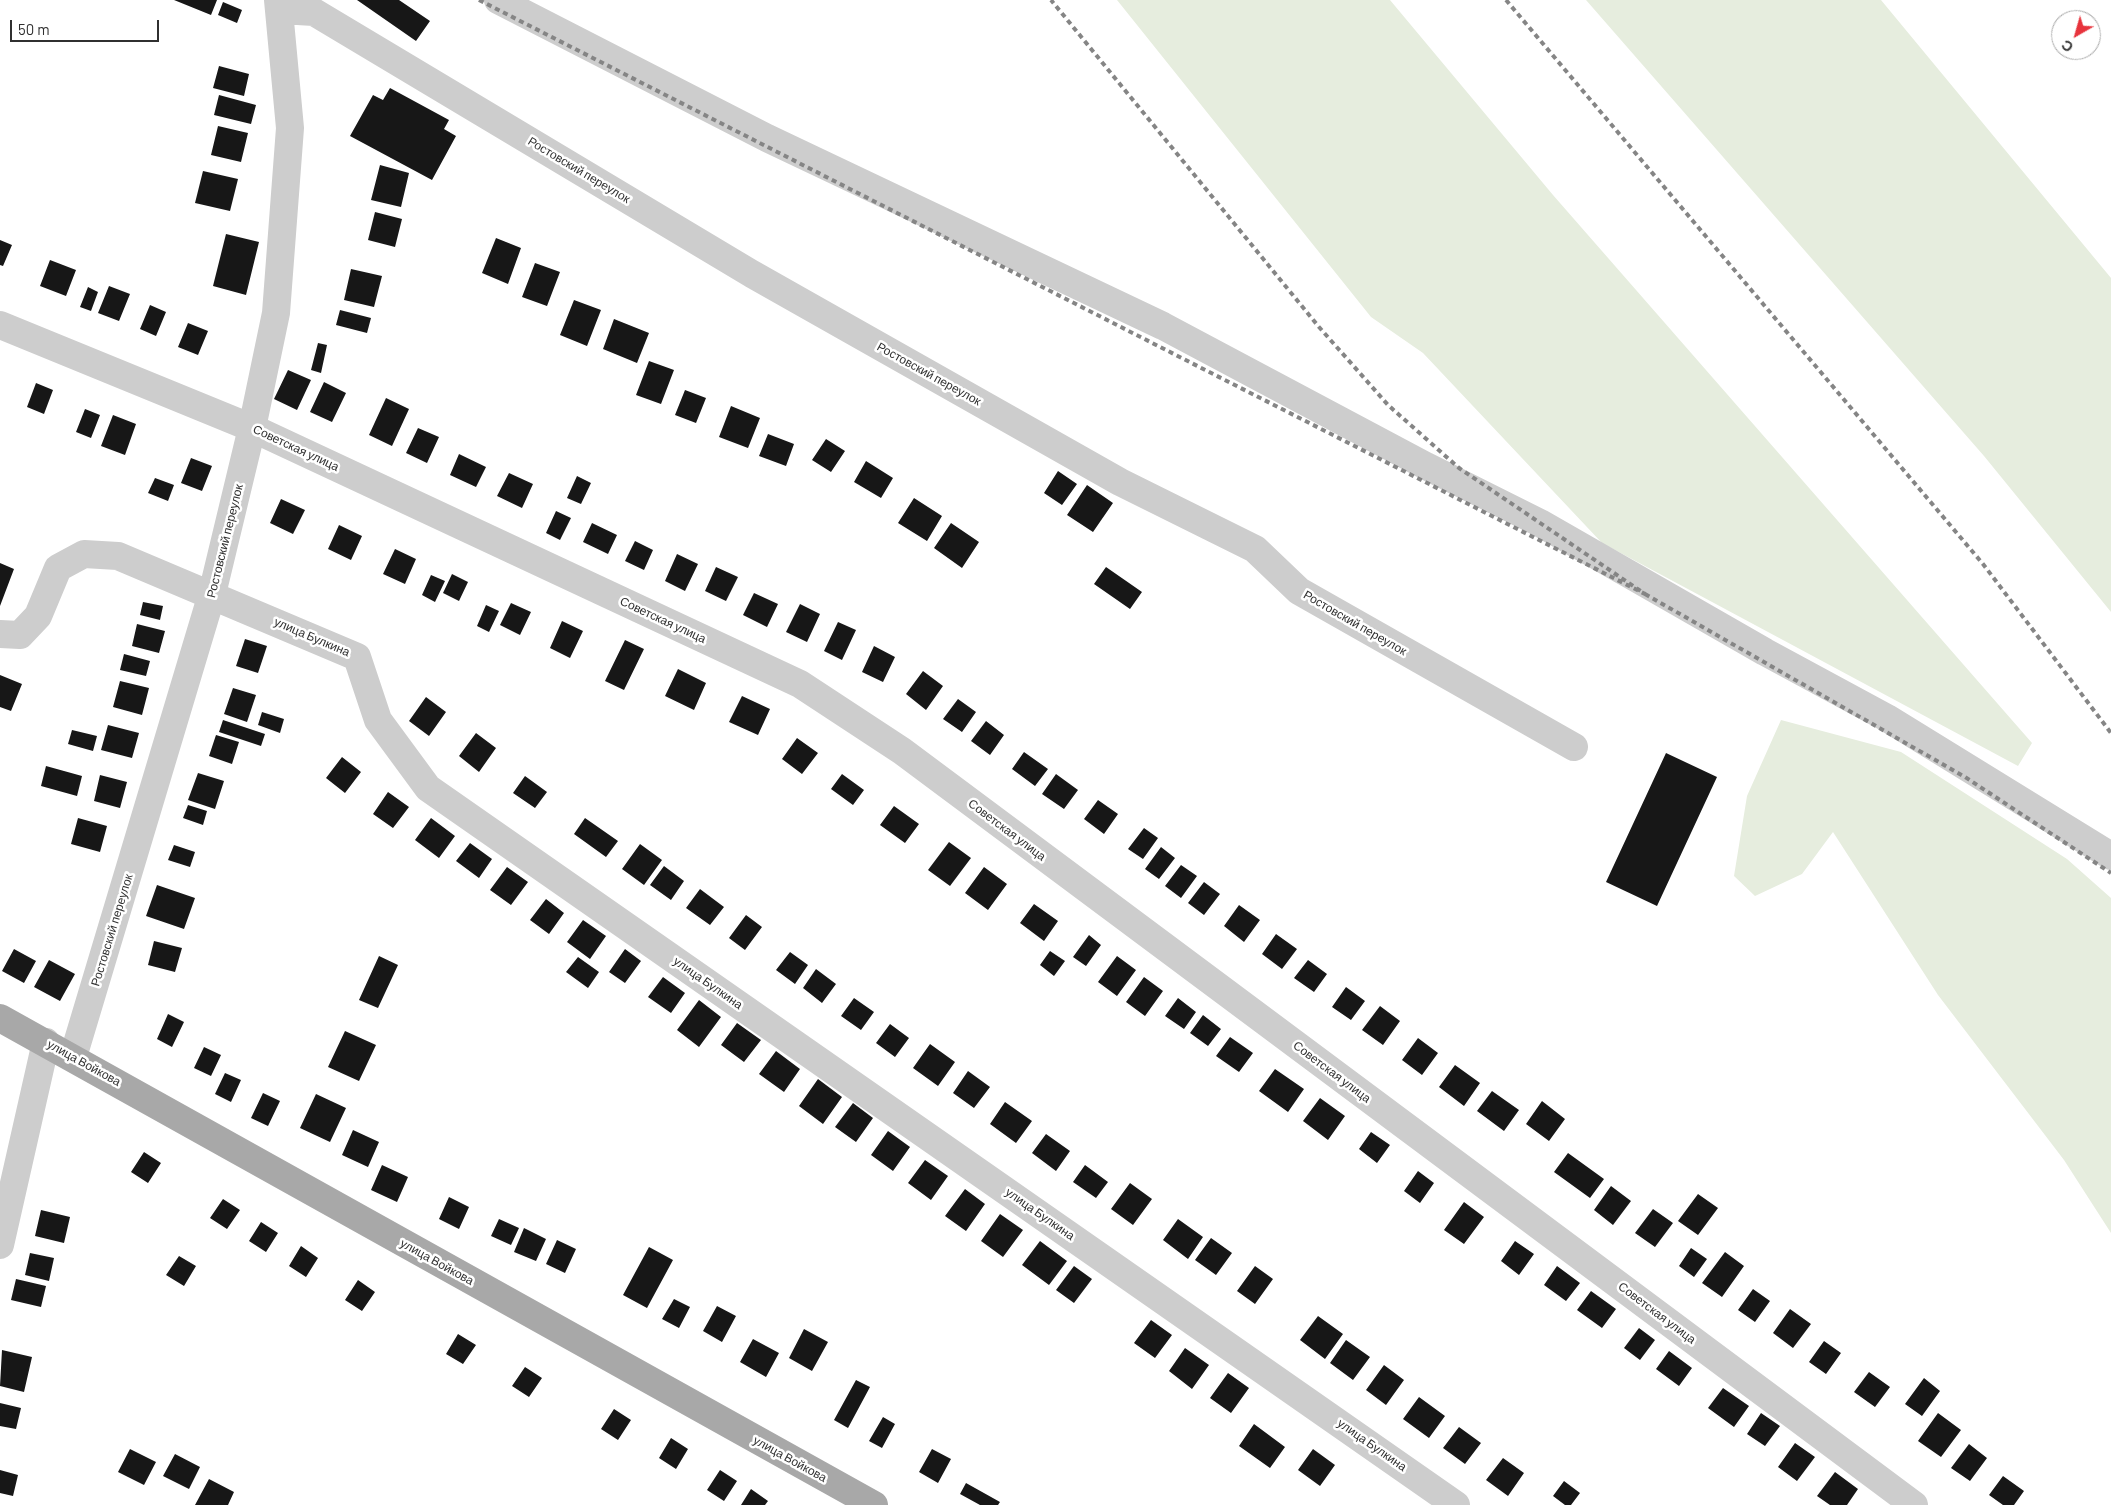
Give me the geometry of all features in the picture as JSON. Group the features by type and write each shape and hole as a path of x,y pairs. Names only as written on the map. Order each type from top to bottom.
{"main road":[{"name":"улица Войкова","path":"0,1018 74,1057 874,1505"}],"street":[{"path":"498,0 767,138 1163,326 1426,466 1540,522 1765,652 1887,718 2111,856"},
{"name":"Ростовский переулок","path":"74,1057 212,594 252,428 276,313 290,128 279,5 314,12 752,274 1120,482 1255,549 1299,591 1574,747"},
{"name":"Советская улица","path":"0,324 252,428 800,684 902,751 1914,1505"},
{"name":"улица Булкина","path":"0,634 20,635 38,616 58,568 84,554 118,556 357,656 378,720 428,788 1456,1505"},
{"path":"0,1245 46,1042"}],"green space":[{"path":"1117,0 1390,0 1553,195 2032,743 2018,766 1602,543 1423,353 1371,317"},
{"path":"1586,0 1881,0 2111,278 2111,612 1984,456"},
{"path":"1781,720 1901,752 2067,859 2111,898 2111,1233 2064,1160 1938,995 1833,832 1802,874 1755,896 1734,876 1747,796"}],"building":[{"path":"174,0 217,0 211,15"},
{"path":"357,0 399,0 430,21 416,41"},
{"path":"223,2 242,10 237,23 218,15"},
{"path":"219,66 249,74 244,96 213,88"},
{"path":"390,88 449,120 444,129 456,136 432,180 350,136 373,95 383,100"},
{"path":"219,95 256,105 251,124 214,115"},
{"path":"218,126 248,133 241,162 211,155"},
{"path":"380,165 409,173 401,207 371,200"},
{"path":"203,171 238,179 230,211 195,203"},
{"path":"375,212 402,219 395,247 368,240"},
{"path":"226,234 259,242 246,295 213,286"},
{"path":"496,238 521,248 508,284 482,273"},
{"path":"0,240 12,245 3,266 0,265"},
{"path":"50,260 76,270 66,296 40,286"},
{"path":"535,263 560,272 547,306 522,297"},
{"path":"351,269 382,276 374,307 344,300"},
{"path":"109,286 130,294 119,321 98,313"},
{"path":"88,287 98,292 91,311 80,307"},
{"path":"574,300 601,310 587,346 560,335"},
{"path":"150,305 166,312 156,336 140,329"},
{"path":"340,310 371,318 367,333 336,325"},
{"path":"614,319 649,333 637,363 603,349"},
{"path":"188,323 208,331 198,355 178,347"},
{"path":"318,343 327,345 321,373 311,370"},
{"path":"649,361 674,370 661,404 636,395"},
{"path":"288,370 311,380 297,410 274,399"},
{"path":"324,382 346,393 332,422 310,412"},
{"path":"36,383 53,390 44,414 27,407"},
{"path":"685,390 706,398 696,423 675,415"},
{"path":"386,398 409,409 392,446 369,435"},
{"path":"731,406 760,418 748,448 719,437"},
{"path":"85,409 100,415 91,438 76,432"},
{"path":"113,415 136,424 125,455 101,446"},
{"path":"418,428 439,437 427,463 406,453"},
{"path":"768,434 794,444 786,466 759,456"},
{"path":"826,439 845,451 831,472 812,460"},
{"path":"459,454 486,467 476,487 450,475"},
{"path":"191,458 212,466 202,491 181,483"},
{"path":"866,461 893,478 881,498 854,482"},
{"path":"1058,471 1077,484 1062,505 1044,493"},
{"path":"509,473 533,484 522,508 497,496"},
{"path":"577,476 591,483 581,504 567,498"},
{"path":"155,478 174,485 168,501 148,493"},
{"path":"1087,485 1113,503 1093,532 1067,515"},
{"path":"914,498 942,516 927,541 898,523"},
{"path":"281,499 305,510 293,534 270,523"},
{"path":"556,511 571,518 560,540 546,533"},
{"path":"592,523 617,535 608,554 583,542"},
{"path":"951,523 979,542 962,568 934,548"},
{"path":"339,525 362,536 351,560 328,549"},
{"path":"635,541 653,550 644,570 625,561"},
{"path":"395,549 416,559 405,584 383,574"},
{"path":"677,554 698,564 685,591 665,581"},
{"path":"0,563 14,569 0,606"},
{"path":"716,567 738,577 726,601 705,591"},
{"path":"1106,567 1142,592 1130,609 1094,584"},
{"path":"452,574 468,582 459,601 443,593"},
{"path":"431,575 445,581 435,602 422,595"},
{"path":"754,593 778,604 767,627 743,615"},
{"path":"143,602 163,606 160,620 140,615"},
{"path":"511,603 531,612 520,635 500,625"},
{"path":"800,604 820,614 807,642 786,632"},
{"path":"486,605 499,611 489,632 477,626"},
{"path":"562,621 583,631 570,658 550,648"},
{"path":"838,622 856,630 842,660 824,651"},
{"path":"137,624 165,631 159,653 132,646"},
{"path":"245,639 267,646 258,673 236,666"},
{"path":"625,640 644,649 624,690 605,681"},
{"path":"874,646 895,657 883,682 862,672"},
{"path":"124,654 150,661 146,676 120,670"},
{"path":"678,669 706,683 694,710 665,696"},
{"path":"923,671 943,686 926,710 906,694"},
{"path":"0,675 22,684 11,711 0,707"},
{"path":"120,681 149,688 142,715 113,707"},
{"path":"233,688 256,695 247,722 224,714"},
{"path":"742,696 770,709 758,735 729,722"},
{"path":"426,697 446,712 429,736 409,721"},
{"path":"958,699 976,712 962,732 943,719"},
{"path":"262,712 284,719 280,733 258,725"},
{"path":"223,720 265,734 261,746 219,732"},
{"path":"986,721 1004,735 990,755 971,741"},
{"path":"108,725 139,733 132,758 101,750"},
{"path":"72,730 97,736 93,751 68,744"},
{"path":"476,733 496,748 479,772 459,756"},
{"path":"216,735 239,742 232,764 209,756"},
{"path":"797,738 818,753 802,774 782,759"},
{"path":"1024,752 1048,769 1035,786 1012,769"},
{"path":"1666,753 1717,777 1657,906 1606,882"},
{"path":"342,757 361,772 345,793 326,778"},
{"path":"46,766 82,776 77,796 41,786"},
{"path":"198,773 224,781 215,809 188,800"},
{"path":"842,774 864,790 853,805 831,789"},
{"path":"1056,774 1078,790 1064,809 1042,794"},
{"path":"100,775 127,782 120,808 94,801"},
{"path":"525,776 547,792 535,808 513,793"},
{"path":"388,792 409,807 393,828 373,814"},
{"path":"1098,800 1118,814 1104,834 1084,819"},
{"path":"188,805 207,811 203,825 183,818"},
{"path":"894,806 919,824 905,843 880,825"},
{"path":"78,818 107,826 100,852 71,844"},
{"path":"431,818 455,836 439,858 415,840"},
{"path":"585,818 618,841 606,857 574,834"},
{"path":"1144,828 1158,838 1143,859 1128,849"},
{"path":"949,842 971,858 950,886 928,870"},
{"path":"470,843 492,859 479,878 456,861"},
{"path":"640,844 662,860 644,885 622,869"},
{"path":"174,845 195,852 190,867 168,860"},
{"path":"1161,847 1175,858 1159,879 1145,869"},
{"path":"1181,865 1197,876 1181,898 1165,886"},
{"path":"664,866 684,881 671,900 650,885"},
{"path":"507,867 528,882 511,905 490,890"},
{"path":"984,867 1007,884 988,910 965,893"},
{"path":"1204,882 1220,894 1204,915 1188,903"},
{"path":"157,885 195,898 184,929 146,916"},
{"path":"700,889 724,907 710,925 686,908"},
{"path":"546,899 564,913 549,934 530,920"},
{"path":"1034,904 1058,921 1044,941 1020,923"},
{"path":"1239,905 1260,920 1244,942 1224,926"},
{"path":"746,915 762,927 745,950 729,938"},
{"path":"583,920 606,936 590,959 567,942"},
{"path":"1276,934 1297,949 1282,969 1262,954"},
{"path":"1089,935 1101,945 1086,966 1073,957"},
{"path":"154,941 182,948 175,972 148,965"},
{"path":"14,949 36,961 24,983 2,971"},
{"path":"625,949 641,961 625,983 609,972"},
{"path":"1050,951 1065,961 1054,976 1040,965"},
{"path":"790,952 808,965 795,984 776,970"},
{"path":"379,956 398,965 378,1008 359,1000"},
{"path":"1117,956 1136,970 1117,996 1098,982"},
{"path":"578,957 599,972 588,988 566,972"},
{"path":"49,960 75,974 60,1001 34,987"},
{"path":"1308,960 1327,974 1314,992 1294,978"},
{"path":"816,969 836,984 822,1003 803,988"},
{"path":"663,977 685,993 671,1013 648,997"},
{"path":"1144,977 1163,991 1145,1016 1126,1002"},
{"path":"1346,987 1365,1001 1351,1020 1332,1007"},
{"path":"854,998 874,1012 861,1030 841,1016"},
{"path":"1178,998 1196,1012 1184,1029 1165,1016"},
{"path":"699,1000 721,1017 699,1047 677,1030"},
{"path":"1380,1006 1400,1021 1383,1045 1362,1030"},
{"path":"168,1014 184,1022 172,1047 157,1039"},
{"path":"1203,1015 1221,1029 1208,1046 1190,1033"},
{"path":"737,1023 761,1040 744,1062 721,1045"},
{"path":"890,1024 909,1038 895,1057 876,1043"},
{"path":"345,1031 376,1045 359,1081 328,1067"},
{"path":"1230,1037 1253,1053 1239,1072 1216,1056"},
{"path":"1418,1038 1438,1053 1422,1075 1402,1060"},
{"path":"930,1044 955,1062 938,1086 913,1068"},
{"path":"204,1047 221,1055 211,1076 194,1068"},
{"path":"776,1051 800,1069 784,1092 759,1074"},
{"path":"1455,1065 1480,1083 1464,1106 1439,1087"},
{"path":"1275,1069 1304,1089 1288,1112 1259,1091"},
{"path":"968,1071 990,1087 974,1108 953,1093"},
{"path":"225,1073 241,1080 231,1102 215,1094"},
{"path":"818,1079 842,1097 823,1124 799,1106"},
{"path":"1492,1091 1519,1110 1504,1131 1477,1111"},
{"path":"263,1093 280,1101 268,1126 251,1118"},
{"path":"316,1094 346,1108 330,1142 300,1128"},
{"path":"1320,1098 1345,1116 1328,1140 1303,1121"},
{"path":"1542,1101 1565,1119 1549,1141 1526,1124"},
{"path":"1005,1102 1032,1121 1016,1143 990,1124"},
{"path":"853,1103 873,1118 856,1142 835,1127"},
{"path":"353,1130 379,1142 368,1167 342,1155"},
{"path":"888,1131 910,1147 893,1171 871,1155"},
{"path":"1371,1132 1390,1145 1377,1163 1359,1149"},
{"path":"1046,1134 1070,1151 1056,1171 1032,1153"},
{"path":"144,1152 161,1163 148,1183 131,1172"},
{"path":"1568,1153 1604,1179 1590,1198 1554,1172"},
{"path":"925,1160 948,1176 931,1200 908,1183"},
{"path":"382,1165 408,1177 397,1202 371,1190"},
{"path":"1085,1165 1108,1182 1096,1198 1073,1182"},
{"path":"1418,1171 1434,1183 1420,1203 1404,1191"},
{"path":"1130,1183 1152,1199 1133,1225 1111,1209"},
{"path":"1611,1186 1631,1201 1613,1225 1594,1210"},
{"path":"965,1189 985,1204 966,1231 945,1216"},
{"path":"1698,1194 1718,1208 1698,1235 1678,1221"},
{"path":"449,1197 469,1207 459,1229 439,1219"},
{"path":"223,1199 240,1210 227,1229 210,1218"},
{"path":"1464,1202 1484,1217 1464,1244 1444,1230"},
{"path":"1653,1209 1673,1223 1655,1247 1635,1233"},
{"path":"41,1210 70,1217 64,1243 35,1236"},
{"path":"1000,1214 1023,1230 1003,1257 981,1241"},
{"path":"499,1219 519,1228 511,1245 491,1236"},
{"path":"1178,1219 1203,1237 1188,1259 1163,1240"},
{"path":"261,1222 278,1233 266,1252 249,1241"},
{"path":"524,1228 546,1239 536,1261 514,1252"},
{"path":"1211,1238 1232,1253 1216,1275 1195,1260"},
{"path":"557,1240 576,1249 565,1273 546,1264"},
{"path":"1040,1241 1067,1261 1049,1285 1022,1265"},
{"path":"1515,1241 1534,1254 1519,1275 1501,1261"},
{"path":"301,1246 318,1258 306,1277 289,1266"},
{"path":"649,1247 673,1260 647,1308 623,1295"},
{"path":"1691,1248 1707,1259 1694,1277 1679,1266"},
{"path":"1725,1252 1744,1266 1722,1297 1702,1283"},
{"path":"30,1253 54,1258 49,1281 25,1275"},
{"path":"179,1256 196,1266 184,1286 166,1275"},
{"path":"1074,1266 1092,1279 1074,1303 1056,1290"},
{"path":"1255,1266 1273,1279 1255,1304 1237,1291"},
{"path":"1557,1266 1580,1283 1566,1301 1544,1285"},
{"path":"16,1279 46,1286 41,1307 11,1300"},
{"path":"358,1280 375,1292 362,1311 345,1300"},
{"path":"1753,1289 1770,1301 1755,1322 1738,1310"},
{"path":"1591,1291 1616,1309 1602,1328 1577,1310"},
{"path":"674,1299 690,1307 679,1328 662,1319"},
{"path":"717,1306 736,1316 722,1342 703,1331"},
{"path":"1790,1309 1811,1324 1793,1348 1773,1333"},
{"path":"1318,1316 1343,1334 1325,1359 1300,1340"},
{"path":"1151,1320 1172,1335 1155,1358 1134,1343"},
{"path":"1639,1328 1655,1340 1640,1360 1624,1348"},
{"path":"804,1329 828,1342 812,1371 789,1358"},
{"path":"458,1334 476,1345 463,1364 446,1354"},
{"path":"753,1339 779,1353 766,1377 740,1362"},
{"path":"1346,1340 1370,1357 1353,1380 1330,1363"},
{"path":"1824,1341 1841,1353 1826,1374 1809,1362"},
{"path":"1185,1348 1209,1365 1192,1389 1169,1371"},
{"path":"2,1350 32,1357 24,1392 0,1386"},
{"path":"1669,1351 1692,1368 1679,1386 1656,1369"},
{"path":"1384,1365 1404,1380 1386,1405 1366,1390"},
{"path":"525,1367 542,1378 529,1397 512,1386"},
{"path":"1869,1372 1890,1387 1875,1407 1854,1392"},
{"path":"1228,1373 1249,1388 1231,1413 1210,1398"},
{"path":"1924,1378 1940,1391 1922,1416 1905,1404"},
{"path":"856,1380 870,1387 848,1428 834,1420"},
{"path":"1723,1388 1749,1406 1734,1427 1708,1408"},
{"path":"1419,1397 1445,1416 1429,1438 1403,1419"},
{"path":"0,1403 21,1408 16,1429 0,1426"},
{"path":"614,1409 631,1420 618,1440 601,1429"},
{"path":"1761,1413 1780,1426 1765,1446 1747,1434"},
{"path":"1938,1413 1961,1430 1941,1457 1918,1441"},
{"path":"883,1417 895,1424 882,1448 869,1441"},
{"path":"1254,1424 1285,1447 1270,1468 1239,1446"},
{"path":"1459,1427 1481,1443 1465,1464 1443,1448"},
{"path":"671,1438 688,1449 676,1469 659,1458"},
{"path":"1795,1443 1815,1457 1797,1481 1778,1467"},
{"path":"1969,1444 1987,1458 1970,1481 1951,1468"},
{"path":"130,1449 156,1462 144,1485 118,1472"},
{"path":"932,1449 951,1459 938,1483 919,1472"},
{"path":"1313,1449 1335,1465 1320,1486 1298,1470"},
{"path":"175,1454 200,1467 189,1489 163,1476"},
{"path":"1503,1458 1524,1473 1508,1496 1486,1480"},
{"path":"0,1470 18,1475 13,1496 0,1493"},
{"path":"720,1470 737,1481 724,1501 707,1490"},
{"path":"1835,1472 1858,1489 1847,1505 1830,1505 1817,1496"},
{"path":"2003,1476 2024,1491 2014,1505 2003,1505 1989,1495"},
{"path":"209,1479 234,1492 228,1505 195,1505"},
{"path":"1564,1481 1580,1493 1571,1505 1565,1505 1553,1496"},
{"path":"966,1483 1000,1502 998,1505 980,1505 960,1494"},
{"path":"751,1489 768,1501 765,1505 741,1505"}],"railway":[{"path":"479,0 1645,594 1459,468 1388,405 1319,327 1051,0"},
{"path":"1506,0 1983,564 2111,733"},
{"path":"1645,594 1965,777 2111,873"}]}
